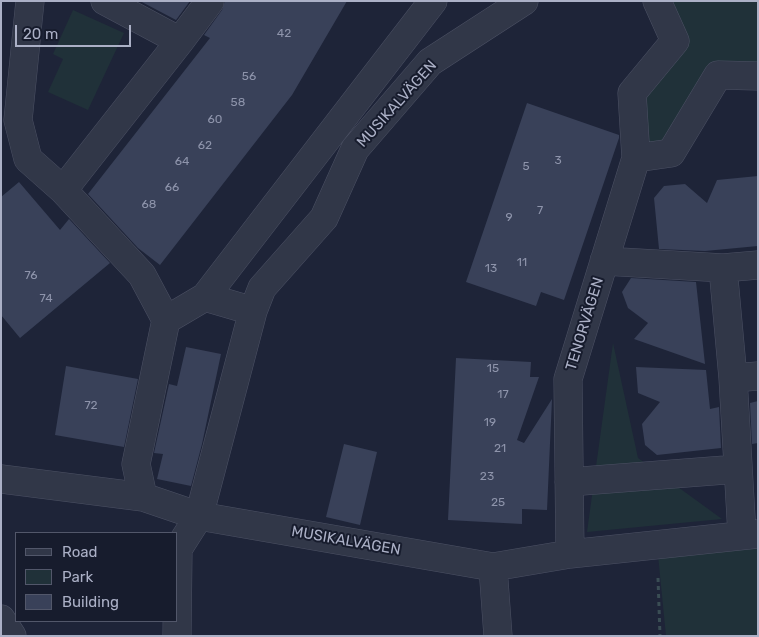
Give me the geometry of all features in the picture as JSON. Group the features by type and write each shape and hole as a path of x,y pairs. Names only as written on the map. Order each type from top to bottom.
{"street":[{"path":"30,1 18,120 28,159 63,190 142,275 166,320 136,464 143,497"},
{"path":"105,1 180,41"},
{"path":"63,190 210,1"},
{"name":"MUSIKALVÄGEN","path":"166,320 205,297 433,1"},
{"name":"MUSIKALVÄGEN","path":"178,549 199,516 253,311 262,288 324,218 356,149 430,62 524,1"},
{"name":"TENORVÄGEN","path":"570,554 568,379 636,158 632,93 675,41 657,1"},
{"path":"636,158 671,154 718,74 758,76"},
{"path":"604,261 723,268 758,265"},
{"path":"723,268 745,377 738,469 750,535"},
{"path":"205,297 253,311"},
{"path":"569,482 738,469"},
{"name":"MUSIKALVÄGEN","path":"1,479 143,497 199,516 493,567 570,554 750,535"},
{"path":"493,567 498,636"},
{"path":"1,619 12,636"},
{"name":"MUSIKALVÄGEN","path":"177,622 177,636"}],"path":[{"path":"657,545 660,636"}],"green space":[{"path":"657,1 758,1 758,76 718,75 671,153 636,158 632,93 675,41"},
{"path":"73,10 124,33 88,110 48,92 63,59 53,54"},
{"path":"613,343 638,458 722,519 587,532"},
{"path":"758,534 758,636 666,636 657,545"}],"building":[{"path":"140,1 190,1 176,20"},
{"path":"225,1 347,1 292,95 160,265 138,248 88,194 210,38 204,35 222,10"},
{"path":"527,103 619,135 564,300 541,292 536,306 466,282"},
{"path":"758,176 758,246 705,251 659,249 654,198 664,186 685,184 707,203 717,180"},
{"path":"19,182 60,230 69,219 110,263 20,338 1,315 1,197"},
{"path":"631,278 696,282 705,364 634,339 648,323 628,308 622,292"},
{"path":"186,347 221,354 191,486 157,479 163,454 154,453 169,384 177,386"},
{"path":"456,358 531,362 530,377 539,377 517,440 524,443 552,399 547,510 522,509 522,524 448,520"},
{"path":"66,366 138,379 124,447 55,435"},
{"path":"636,367 706,370 710,409 719,407 721,448 657,455 645,445 642,424 660,402 638,393"},
{"path":"758,401 758,443 752,444 750,403"},
{"path":"344,444 377,452 360,525 326,517"}]}
